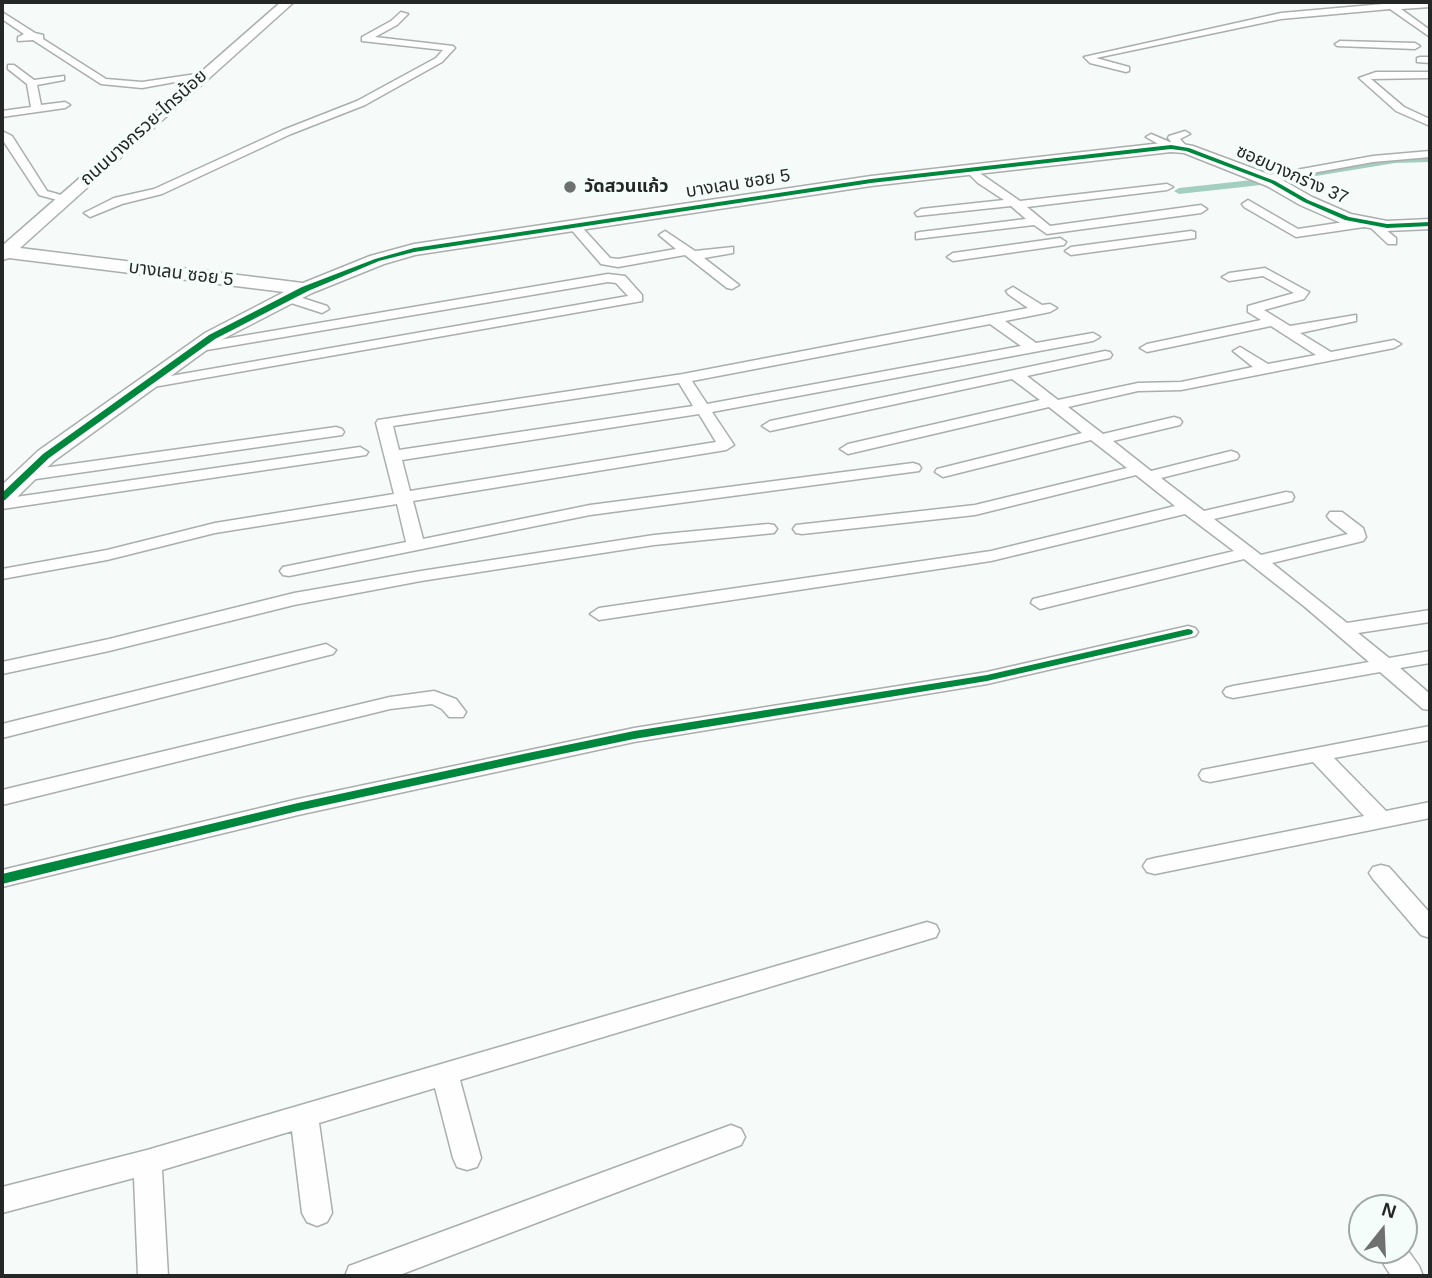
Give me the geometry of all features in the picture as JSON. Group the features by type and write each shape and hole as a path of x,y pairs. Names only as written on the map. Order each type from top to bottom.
{"street":[{"name":"ถนนบางกรวย-ไทรน้อย","path":"6,249 288,2"},
{"path":"1126,69 1093,61 1089,57 1281,16 1390,5 1430,4"},
{"path":"1390,5 1430,33"},
{"path":"90,213 118,201 158,192 361,103 439,60 450,48 365,39 394,23 404,14"},
{"path":"2,15 9,26 64,55 104,82 186,91"},
{"path":"29,38 77,76 101,88 139,87 203,76"},
{"path":"1340,44 1415,46 1430,42"},
{"path":"1415,46 1409,51 1425,60 1430,67"},
{"path":"51,57 64,55"},
{"path":"11,67 32,83 36,108"},
{"path":"77,76 91,74"},
{"path":"1430,75 1376,75 1364,78 1400,109 1430,123"},
{"path":"32,83 61,78"},
{"path":"2,114 65,105"},
{"path":"274,124 274,139"},
{"path":"2,134 8,138 43,192 64,200"},
{"path":"1151,137 1179,143"},
{"name":"บางเลน ซอย 5","path":"6,249 296,293 401,252 850,184 1179,143"},
{"name":"ซอยบางกร่าง 37","path":"1179,143 1267,180 1339,217 1369,224 1430,224"},
{"path":"1267,180 1351,162 1430,154"},
{"path":"976,169 982,181 997,188 1086,265"},
{"path":"921,213 1167,187"},
{"path":"1248,204 1296,233 1369,224 1392,241"},
{"path":"920,236 1201,209"},
{"path":"575,227 601,258 609,263 729,250"},
{"path":"666,235 732,285"},
{"path":"1071,251 1191,235"},
{"path":"953,257 1060,242"},
{"path":"1229,277 1265,272 1302,292 1299,296 1253,309 1327,356"},
{"path":"142,385 636,298 622,281 614,278 195,348"},
{"path":"416,545 384,423 683,379 1045,309 1013,292"},
{"path":"2,498 46,456 195,348 296,293 322,309"},
{"path":"445,305 460,330"},
{"path":"957,309 986,321 1032,348"},
{"path":"1287,331 1351,318"},
{"path":"1147,348 1272,322"},
{"path":"393,456 703,409 1093,337"},
{"path":"848,449 1054,403 1138,387 1181,386 1394,344"},
{"path":"1240,351 1265,369"},
{"path":"784,442 766,421 1105,355"},
{"path":"1015,374 1346,629 1430,704"},
{"path":"2,574 107,555 215,528 726,445 683,379"},
{"path":"943,472 1174,422"},
{"path":"22,477 336,432"},
{"path":"2,504 360,452"},
{"path":"802,529 975,510 1231,456"},
{"path":"289,571 590,510 913,468"},
{"path":"599,614 991,556 1194,512 1286,497"},
{"path":"1040,603 1357,537 1357,532 1336,516"},
{"path":"2,668 294,600 408,578 654,540 768,529"},
{"path":"1346,629 1430,616"},
{"path":"2,879 298,807 528,757 634,735 987,678 1188,632"},
{"path":"2,731 326,650"},
{"path":"1233,692 1430,657"},
{"path":"2,798 390,703 434,697 449,704 456,712"},
{"path":"1210,775 1430,733"},
{"path":"1317,754 1382,820"},
{"path":"1155,866 1430,810"},
{"path":"1381,873 1428,922"},
{"path":"2,1200 147,1162 927,931"},
{"path":"444,1073 467,1158"},
{"path":"304,1115 317,1213"},
{"path":"360,1276 731,1137"},
{"path":"147,1162 153,1276"}],"waterway":[{"path":"1179,191 1261,182 1395,160 1430,159"}],"cycle path":[{"path":"2,498 46,456 212,337 305,289 377,260 414,250 871,181 1171,147 1187,149 1273,182 1306,201 1347,219 1387,226 1430,224"},
{"path":"2,879 298,807 528,757 634,735 987,678 1188,632"}],"place":[{"name":"วัดสวนแก้ว","path":"570,187"}]}
